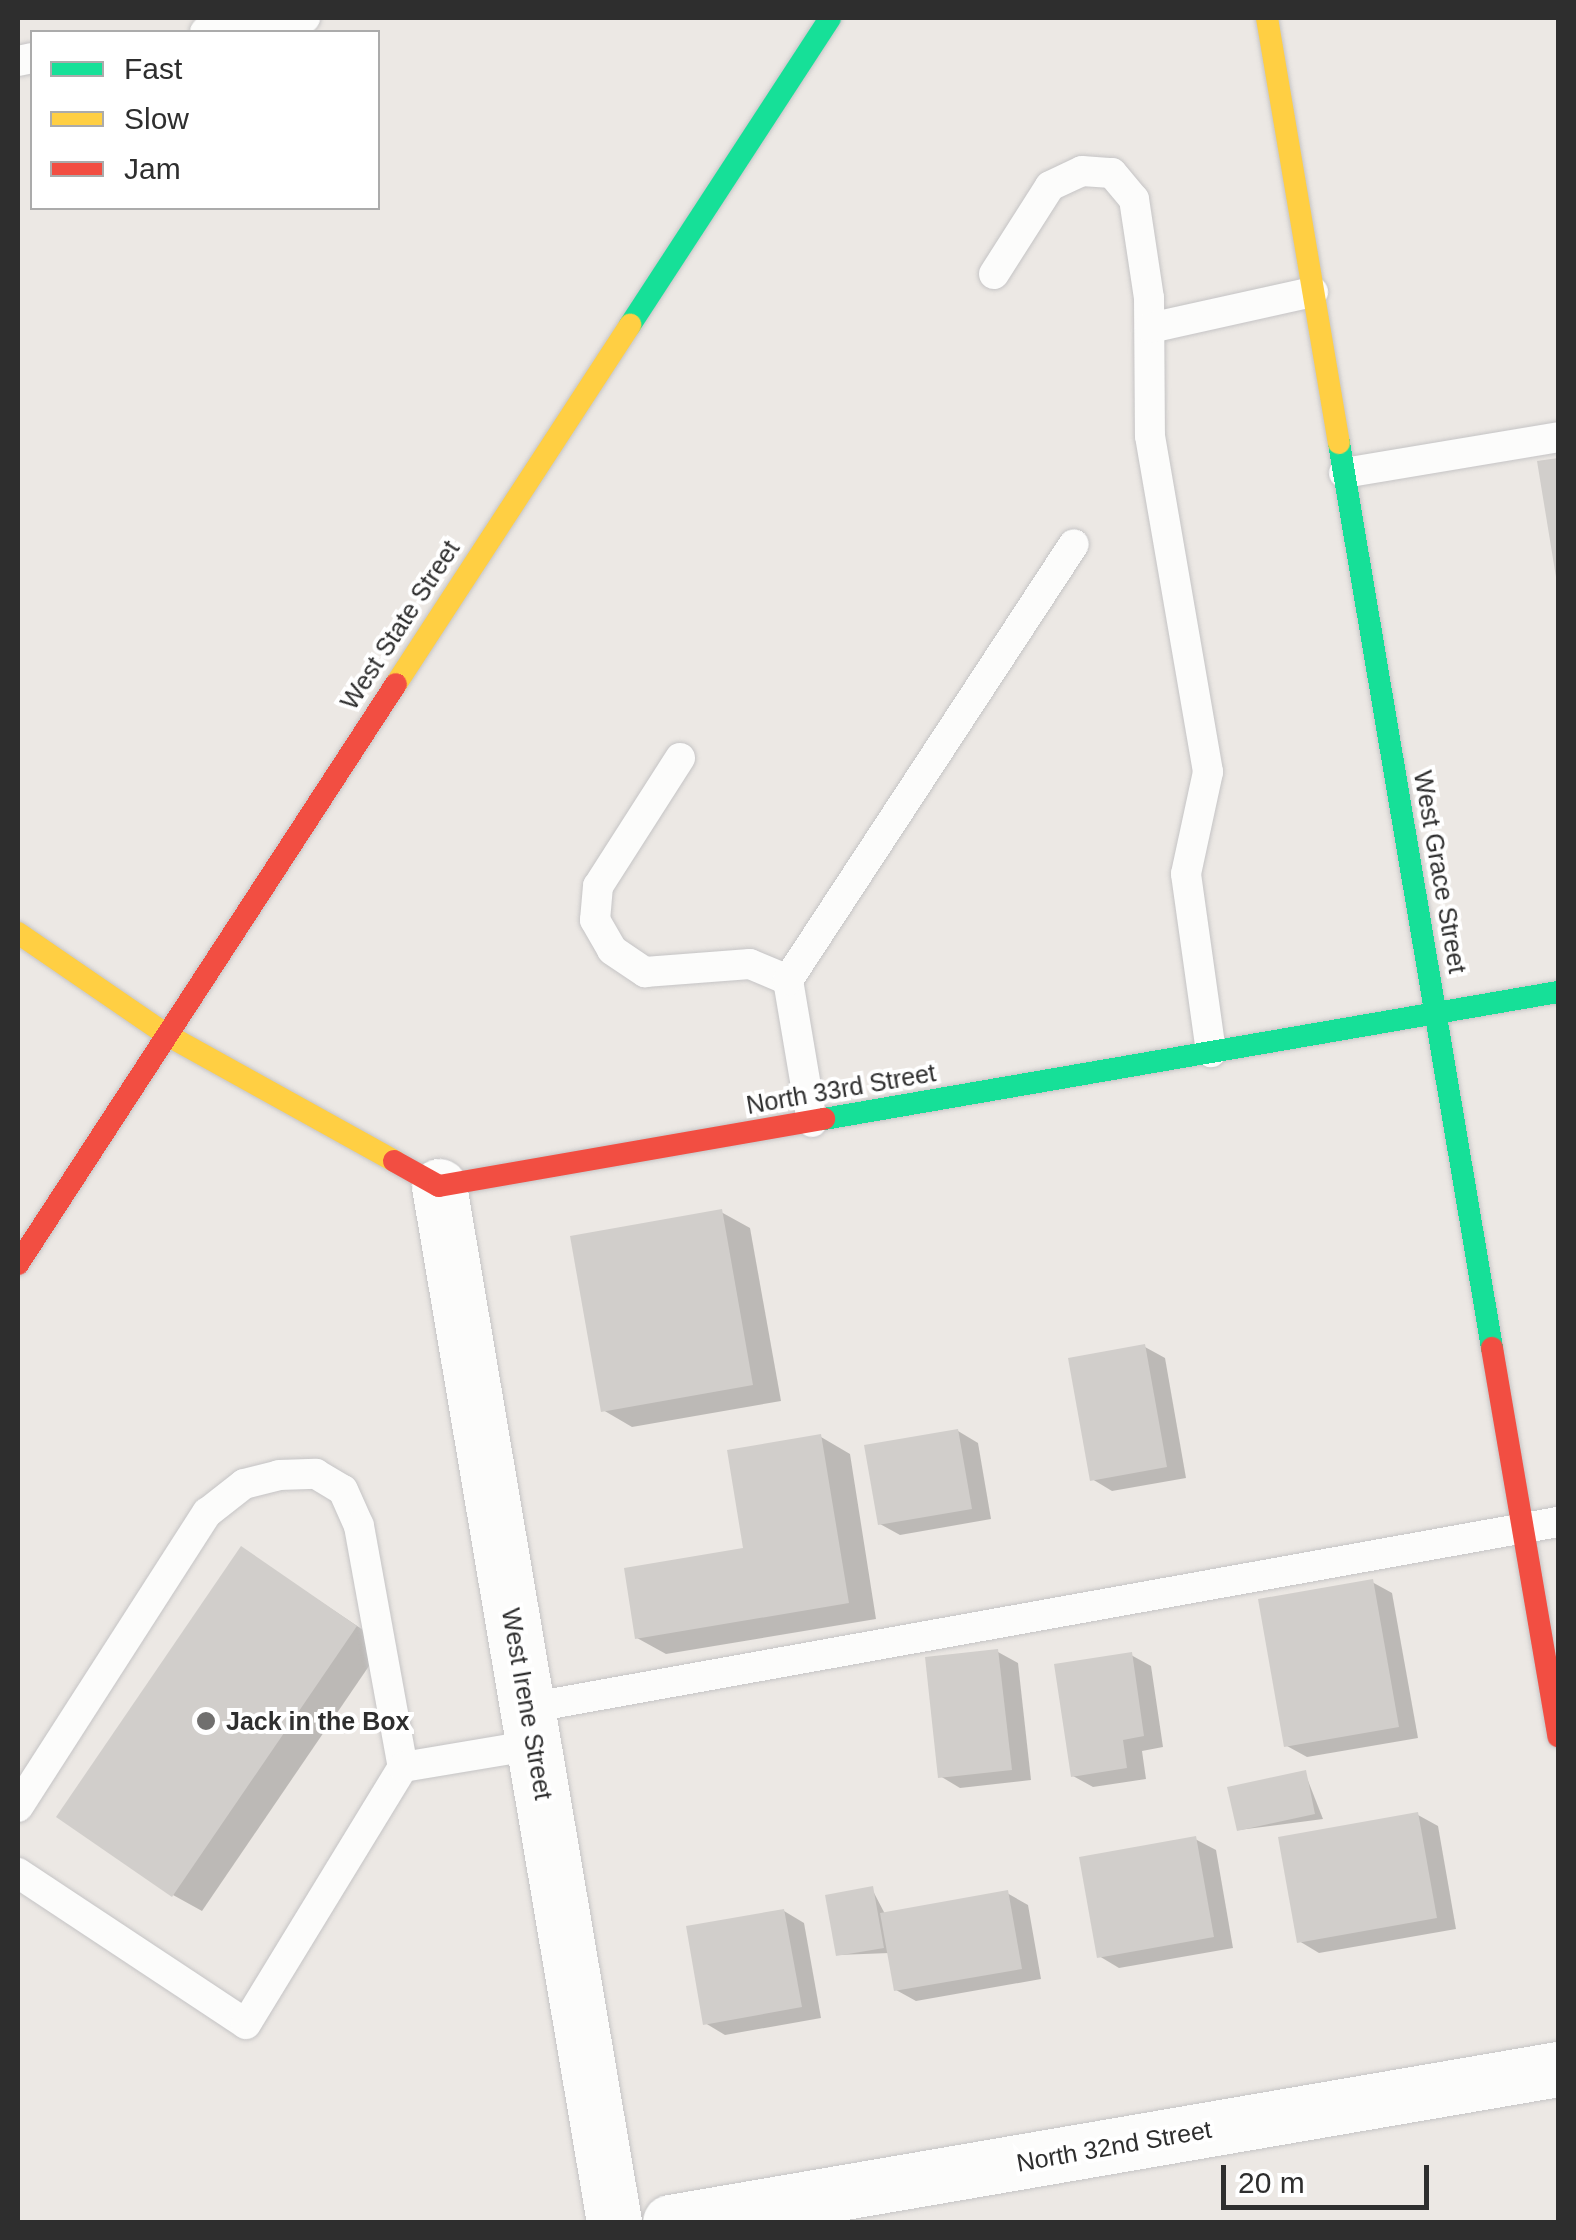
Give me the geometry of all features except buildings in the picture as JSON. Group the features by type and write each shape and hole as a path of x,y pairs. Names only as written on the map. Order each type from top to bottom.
{"street":[{"name":"West State Street","path":"18,1264 830,18"},
{"name":"West Grace Street","path":"1266,18 1558,1736"},
{"path":"18,933 167,1035 440,1186"},
{"name":"North 33rd Street","path":"440,1186 1558,992"},
{"name":"West Irene Street","path":"440,1186 614,2222"},
{"name":"North 32nd Street","path":"670,2222 1558,2069"}],"lane":[{"path":"218,30 305,18"},
{"path":"994,274 1050,186 1082,170 1112,173 1134,199 1150,328 1150,436 1208,772 1186,874 1211,1052"},
{"path":"1150,328 1313,292"},
{"path":"1344,473 1558,438"},
{"path":"812,1122 788,980 1074,544"},
{"path":"680,758 598,886 595,920 612,950 645,972 750,964 788,980"},
{"path":"18,1807 207,1513 244,1484 279,1475 316,1474 343,1490 359,1526 403,1767"},
{"path":"18,1872 246,2024 403,1767 531,1726 1558,1522"}],"traffic: fast":[{"path":"630,325 830,18"},
{"path":"1339,443 1492,1348"},
{"path":"824,1119 1558,992"}],"traffic: slow":[{"path":"1267,18 1339,443"},
{"path":"396,684 630,325"},
{"path":"18,933 167,1035 394,1161"}],"traffic: jam":[{"path":"18,1264 396,684"},
{"path":"394,1161 439,1186 824,1119"},
{"path":"1492,1348 1558,1736"}],"place":[{"name":"Jack in the Box","path":"206,1721"}]}
